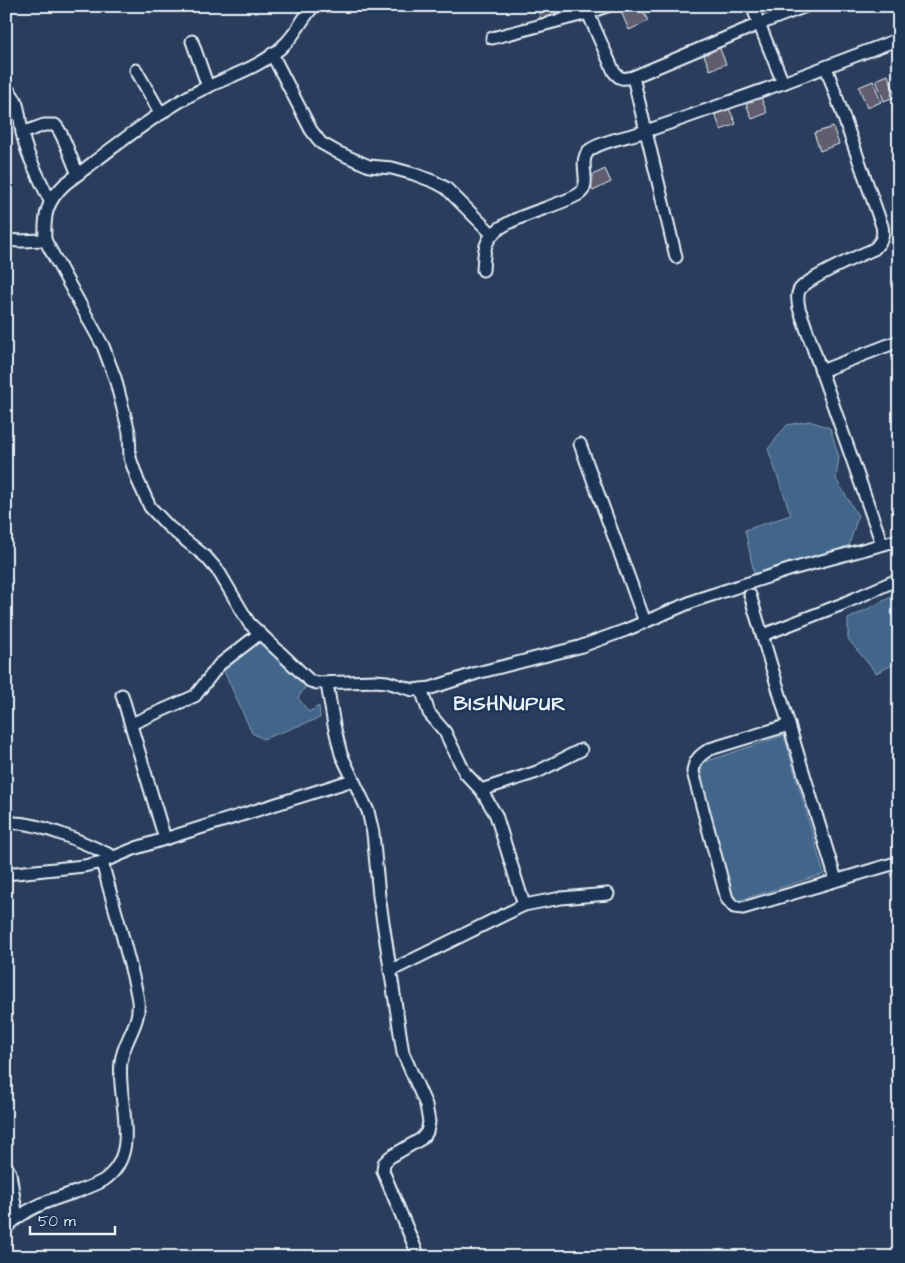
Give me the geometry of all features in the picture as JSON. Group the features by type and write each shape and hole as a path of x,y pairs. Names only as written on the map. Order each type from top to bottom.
{"street":[{"path":"314,6 286,43 272,54 247,70 190,96 161,114 78,174 55,193 47,206 44,223 45,240 103,346 115,378 129,432 130,458 150,507 169,527 206,557 219,572 242,614 260,634 310,681 317,684 375,681 387,682 413,690 431,688 477,673 579,647 646,622 696,600 792,569 899,540"},
{"path":"492,38 608,6"},
{"path":"752,6 783,83"},
{"path":"588,13 614,72 617,77 623,79 633,77 806,6"},
{"path":"484,270 486,244 492,234 508,223 581,193 584,188 584,162 586,155 600,145 646,131 783,83 899,39"},
{"path":"192,41 208,87"},
{"path":"272,54 311,130 321,143 368,166 392,168 435,182 446,188 492,234"},
{"path":"826,67 883,233 881,242 874,249 810,281 801,288 797,295 799,308 882,544"},
{"path":"136,70 161,114"},
{"path":"633,77 676,257"},
{"path":"6,89 13,95 18,107 25,145 50,201"},
{"path":"22,133 44,125 55,124 60,129 78,174"},
{"path":"6,238 16,241 45,240"},
{"path":"821,371 899,341"},
{"path":"580,444 646,622"},
{"path":"763,635 840,605 899,579"},
{"path":"750,595 836,880"},
{"path":"130,724 195,696 219,665 260,634"},
{"path":"327,684 341,754 368,811 373,834 390,971 403,1053 426,1104 429,1122 427,1132 421,1139 390,1157 384,1163 383,1171 419,1257"},
{"path":"421,689 428,713 445,732 464,773 481,790 496,815 524,905"},
{"path":"122,695 166,839"},
{"path":"789,725 710,749 700,755 694,763 693,772 727,899 734,907 743,908 899,862"},
{"path":"481,790 537,772 581,750"},
{"path":"6,874 84,866 102,862 166,839 353,780"},
{"path":"6,824 20,823 72,837 114,857"},
{"path":"6,1228 17,1218 45,1202 82,1190 104,1180 116,1167 124,1150 126,1135 120,1073 121,1060 138,1018 138,1003 132,972 102,862"},
{"path":"390,971 524,905 555,899 608,894"},
{"path":"6,1166 10,1173 17,1218"}],"water":[{"path":"809,421 830,428 839,457 836,479 858,516 849,545 783,572 754,573 745,530 791,515 768,449 787,425"},
{"path":"899,593 899,662 876,673 848,639 848,619"},
{"path":"261,642 306,686 298,698 309,712 319,706 320,718 263,739 252,733 223,669"},
{"path":"784,735 824,874 731,903 702,799 702,763"}],"building":[{"path":"536,6 575,6 541,19"},
{"path":"629,6 641,6 648,21 629,30 622,14 631,10"},
{"path":"718,44 726,64 710,70 702,50"},
{"path":"888,75 896,96 884,101 876,80"},
{"path":"873,81 881,102 867,108 859,87"},
{"path":"760,95 767,113 752,119 745,101"},
{"path":"728,106 736,124 721,130 714,112"},
{"path":"833,127 839,144 820,151 814,133"},
{"path":"605,169 611,182 593,191 587,178"}],"district":[{"name":"BISHNUPUR","path":"510,704"}]}
